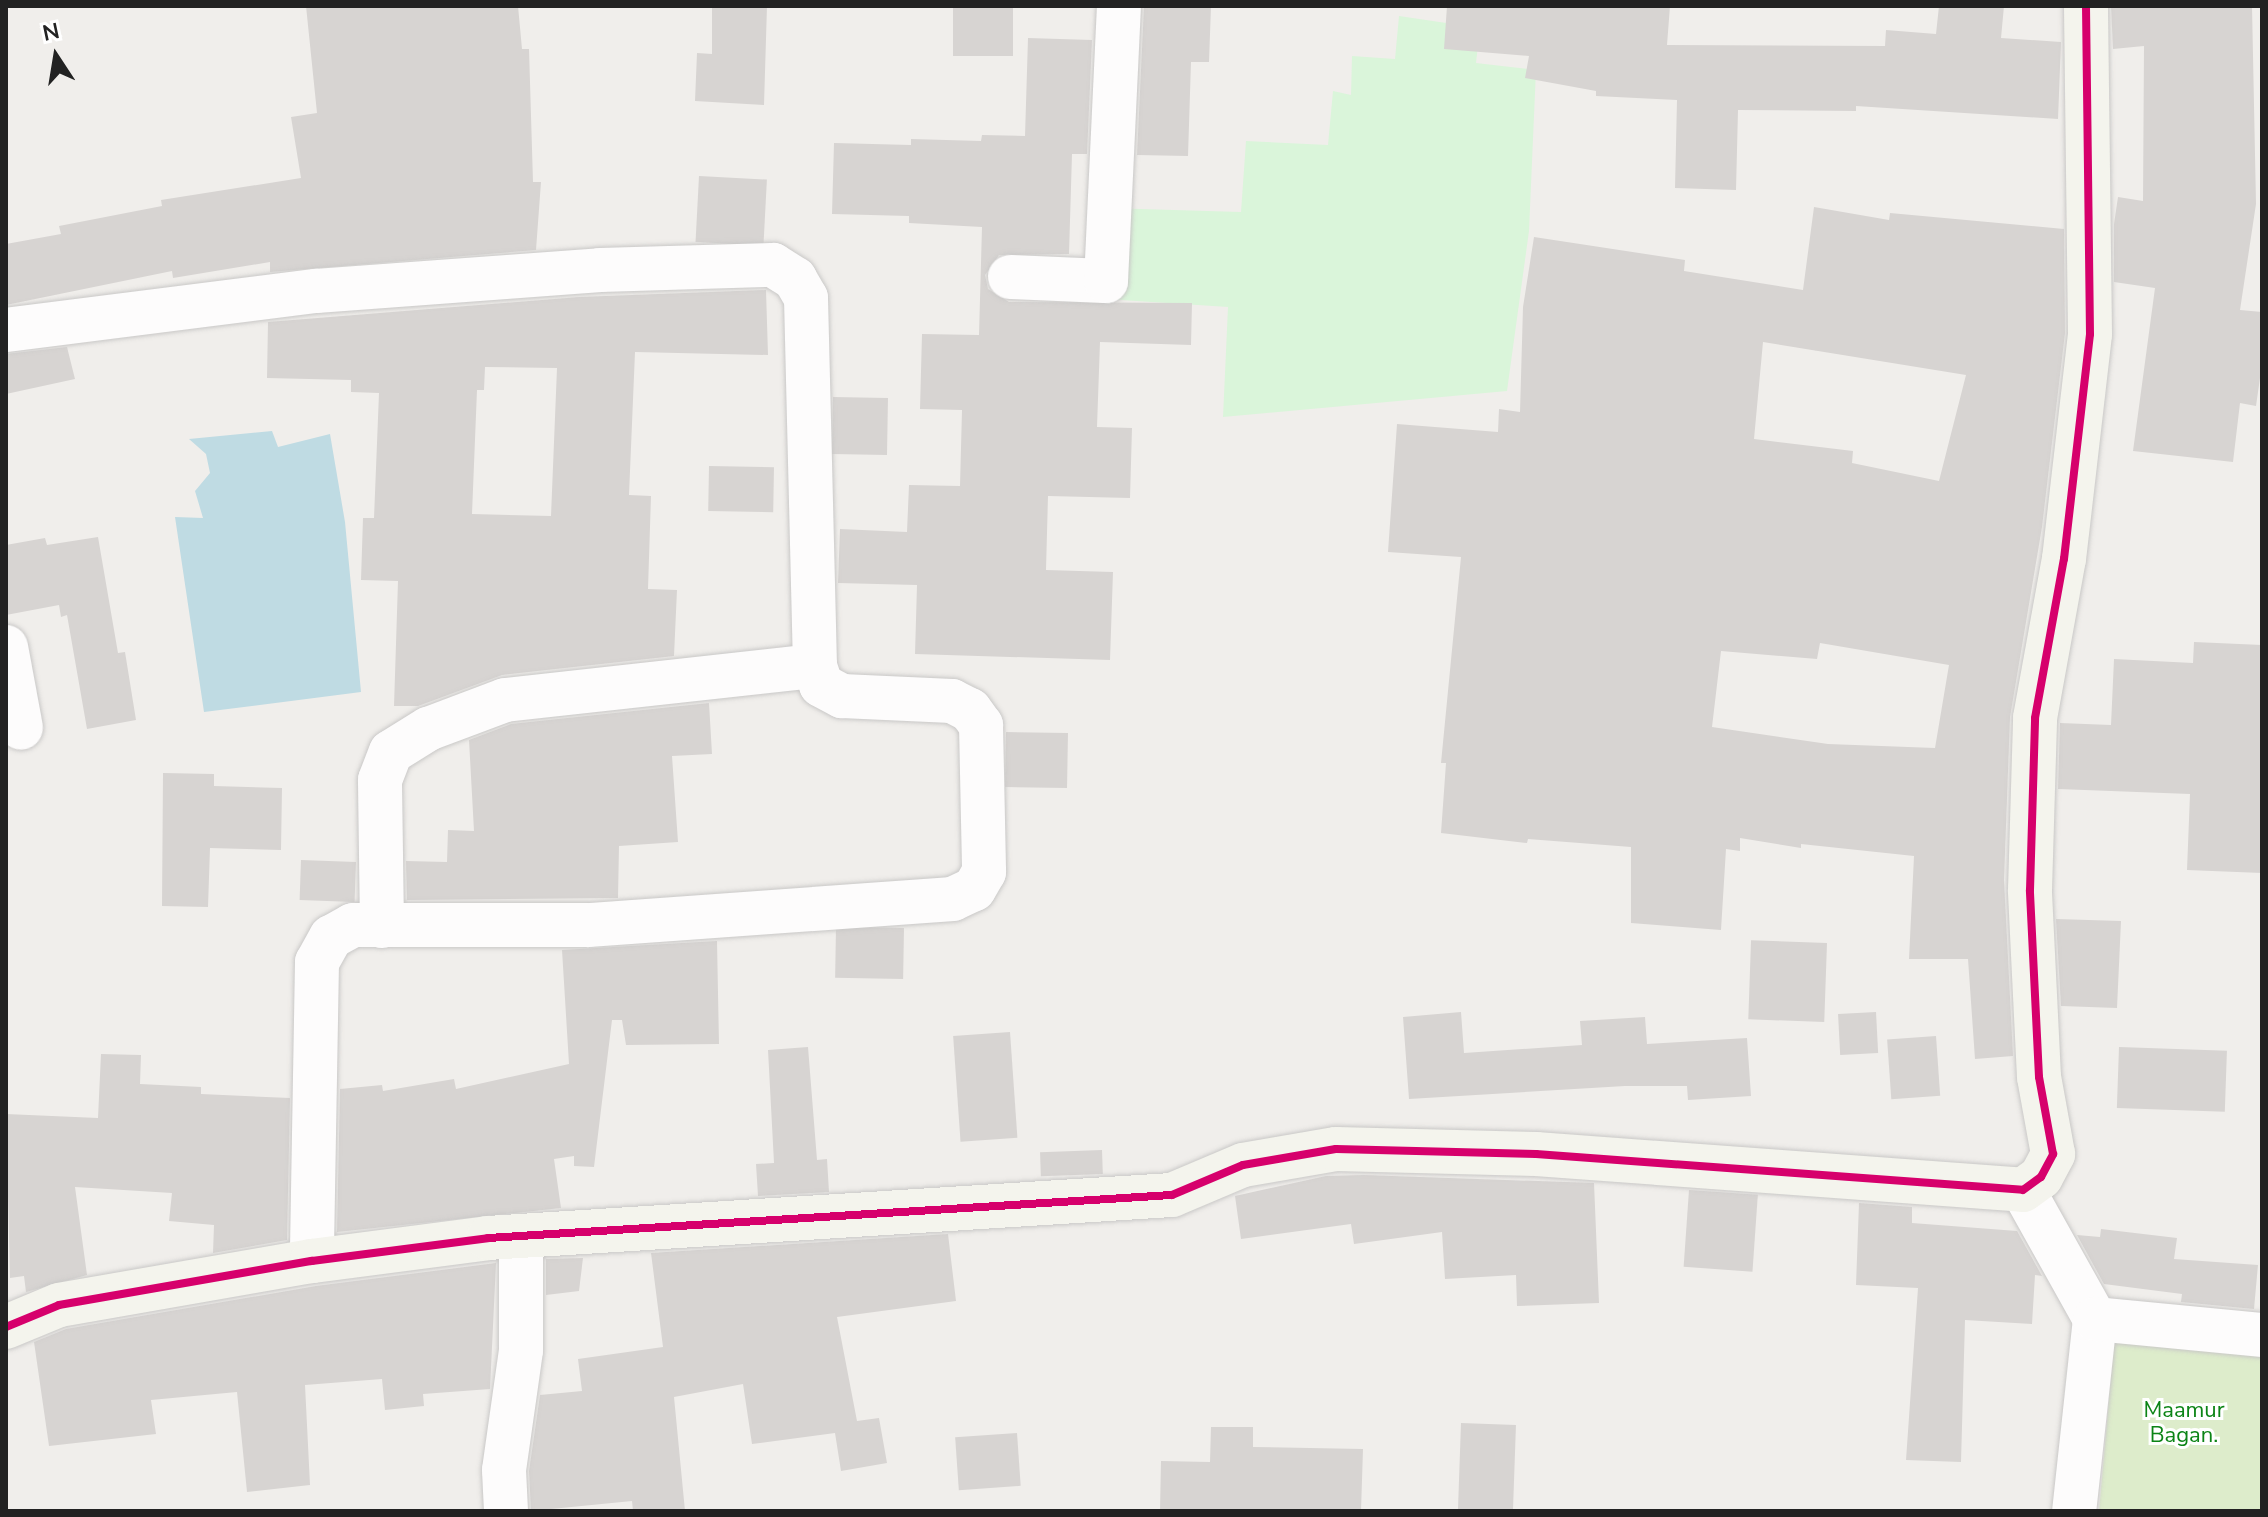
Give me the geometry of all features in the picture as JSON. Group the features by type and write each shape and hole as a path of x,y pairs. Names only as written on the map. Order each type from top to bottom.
{"street":[{"path":"1010,277 1106,281 1119,6"},
{"path":"6,1327 59,1305 312,1261 521,1236 1172,1195 1243,1165 1336,1149 1536,1154 2023,1190 2041,1177 2053,1154 2039,1077 2031,858 2035,718 2064,559 2090,334 2086,6"},
{"path":"6,330 316,291 600,270 773,265 795,279 806,298 815,666 821,685 842,696 952,701 970,710 981,725 984,872 974,889 953,899 735,918 353,925 331,937 317,962 312,1261"},
{"path":"6,647 21,728"},
{"path":"382,926 380,780 391,752 428,729 505,700 815,666"},
{"path":"2023,1190 2095,1319 2074,1511"},
{"path":"506,1511 504,1470 521,1350 521,1236"},
{"path":"2095,1319 2262,1335"}],"green space":[{"path":"1399,16 1480,28 1476,63 1536,70 1529,231 1507,391 1223,417 1228,307 1106,299 1107,208 1241,212 1246,141 1328,145 1333,91 1351,95 1352,56 1395,59"},
{"name":"Maamur Bagan.","path":"2116,1321 2262,1335 2262,1511 2099,1511"}],"water":[{"path":"272,431 278,447 330,434 345,522 361,692 204,712 175,517 203,518 195,491 210,473 206,454 189,439"}],"building":[{"path":"306,6 518,6 522,49 529,49 533,182 541,182 536,250 270,272 270,262 173,278 172,271 6,305 6,244 61,234 59,226 162,206 161,200 301,178 291,117 317,113"},
{"path":"712,6 767,6 764,105 695,101 697,53 712,54"},
{"path":"953,6 1013,6 1013,56 953,56"},
{"path":"1144,6 1211,6 1209,62 1191,62 1188,156 1137,155"},
{"path":"1447,6 1670,6 1667,45 1885,46 1886,30 1936,34 1939,6 2004,6 2001,38 2061,42 2058,119 1856,106 1856,111 1738,110 1736,190 1675,188 1677,100 1596,96 1596,91 1525,78 1529,56 1444,49"},
{"path":"2111,6 2252,6 2256,204 2240,310 2262,312 2262,364 2256,406 2240,403 2233,462 2133,451 2155,288 2114,282 2114,224 2118,197 2143,201 2144,46 2113,49"},
{"path":"1028,38 1092,40 1087,154 1072,154 1069,254 999,255 985,275 988,289 1009,302 1192,303 1191,345 1100,342 1097,427 1132,428 1130,498 1048,496 1046,570 1113,572 1110,660 915,654 917,585 838,583 840,529 907,532 909,485 960,486 962,410 920,409 922,334 979,335 982,227 909,223 909,216 832,214 834,143 911,145 911,139 981,141 982,135 1025,136"},
{"path":"699,176 767,180 763,245 696,242"},
{"path":"1814,207 1889,220 1890,213 2064,229 2065,333 2042,527 2010,717 2004,880 2013,1056 1975,1059 1968,959 1909,959 1914,856 1801,844 1801,848 1740,838 1740,851 1726,849 1721,930 1631,923 1631,847 1528,839 1527,843 1441,833 1446,763 1441,763 1461,557 1388,552 1397,424 1498,432 1499,409 1520,412 1523,307 1534,237 1685,260 1684,271 1803,290","holes":["1763,342 1966,375 1939,481 1852,463 1853,451 1754,439","1820,643 1949,665 1935,748 1828,744 1712,727 1721,651 1817,659"]},
{"path":"766,290 768,355 635,352 629,495 651,496 648,589 677,590 674,656 502,675 418,706 394,706 398,581 361,580 363,518 374,518 379,393 351,392 351,380 267,378 268,322 579,297","holes":["485,367 557,368 551,516 472,514 477,390 484,390"]},
{"path":"67,347 75,379 6,394 6,354"},
{"path":"833,397 888,398 887,455 832,454"},
{"path":"709,466 774,467 773,512 708,511"},
{"path":"98,537 118,653 125,652 136,720 87,729 67,615 61,617 59,605 6,615 6,545 45,538 47,545"},
{"path":"2194,642 2262,645 2262,873 2187,870 2190,794 2058,789 2060,723 2111,725 2114,659 2193,663"},
{"path":"709,703 712,754 672,756 678,842 619,846 618,898 407,900 406,861 447,862 448,830 474,831 469,740 511,724"},
{"path":"1006,732 1068,733 1067,788 1005,787"},
{"path":"163,773 214,774 214,786 282,788 281,850 210,848 208,907 162,906"},
{"path":"301,860 356,862 355,902 300,900"},
{"path":"2056,919 2121,921 2117,1008 2061,1006"},
{"path":"836,927 904,928 903,979 835,978"},
{"path":"1751,940 1827,943 1824,1022 1748,1019"},
{"path":"717,941 719,1044 626,1045 622,1020 612,1020 594,1167 574,1166 574,1156 554,1159 561,1208 337,1232 340,1089 382,1085 383,1091 454,1079 456,1089 569,1064 562,950"},
{"path":"1461,1012 1464,1053 1582,1045 1580,1021 1645,1017 1647,1044 1747,1038 1751,1096 1688,1100 1687,1086 1625,1086 1409,1099 1403,1017"},
{"path":"1876,1012 1878,1053 1840,1055 1838,1014"},
{"path":"1010,1032 1017,1138 961,1142 953,1036"},
{"path":"1936,1036 1940,1096 1891,1099 1887,1039"},
{"path":"808,1047 817,1160 827,1159 829,1192 758,1196 756,1164 774,1163 768,1050"},
{"path":"2119,1047 2227,1051 2225,1112 2117,1108"},
{"path":"101,1054 141,1055 140,1084 201,1087 201,1094 290,1098 287,1240 213,1253 214,1225 169,1221 172,1193 75,1187 87,1275 26,1292 24,1276 10,1278 6,1114 98,1118"},
{"path":"1102,1150 1103,1174 1041,1176 1040,1152"},
{"path":"1326,1176 1594,1183 1599,1303 1517,1306 1516,1275 1445,1279 1442,1232 1354,1244 1351,1224 1241,1239 1235,1196"},
{"path":"1689,1190 1758,1195 1752,1272 1684,1267"},
{"path":"1859,1203 1912,1207 1912,1223 2017,1231 2042,1276 2035,1275 2032,1324 1965,1320 1961,1462 1906,1460 1918,1288 1856,1285"},
{"path":"2101,1229 2177,1238 2174,1259 2258,1265 2254,1309 2181,1302 2182,1294 2104,1284 2077,1235 2100,1237"},
{"path":"948,1234 956,1301 837,1317 857,1421 879,1418 887,1463 841,1471 835,1433 752,1444 743,1384 674,1397 685,1511 633,1511 632,1501 531,1511 529,1471 540,1395 582,1391 578,1359 663,1347 651,1253"},
{"path":"583,1258 579,1291 546,1295 546,1259"},
{"path":"496,1263 490,1389 423,1394 424,1406 385,1410 382,1379 305,1385 310,1485 247,1492 237,1392 151,1400 156,1434 49,1446 34,1342 66,1329 316,1286"},
{"path":"1461,1423 1516,1425 1513,1511 1458,1511"},
{"path":"1211,1427 1253,1427 1253,1447 1363,1449 1361,1511 1160,1511 1161,1461 1210,1462"},
{"path":"1017,1433 1021,1486 959,1490 955,1437"}],"cycle path":[{"path":"6,1327 59,1305 312,1261 488,1238 1172,1195 1243,1165 1336,1149 1536,1154 2023,1190 2041,1177 2053,1154 2039,1077 2030,890 2035,718 2064,559 2090,334 2086,6"}]}
